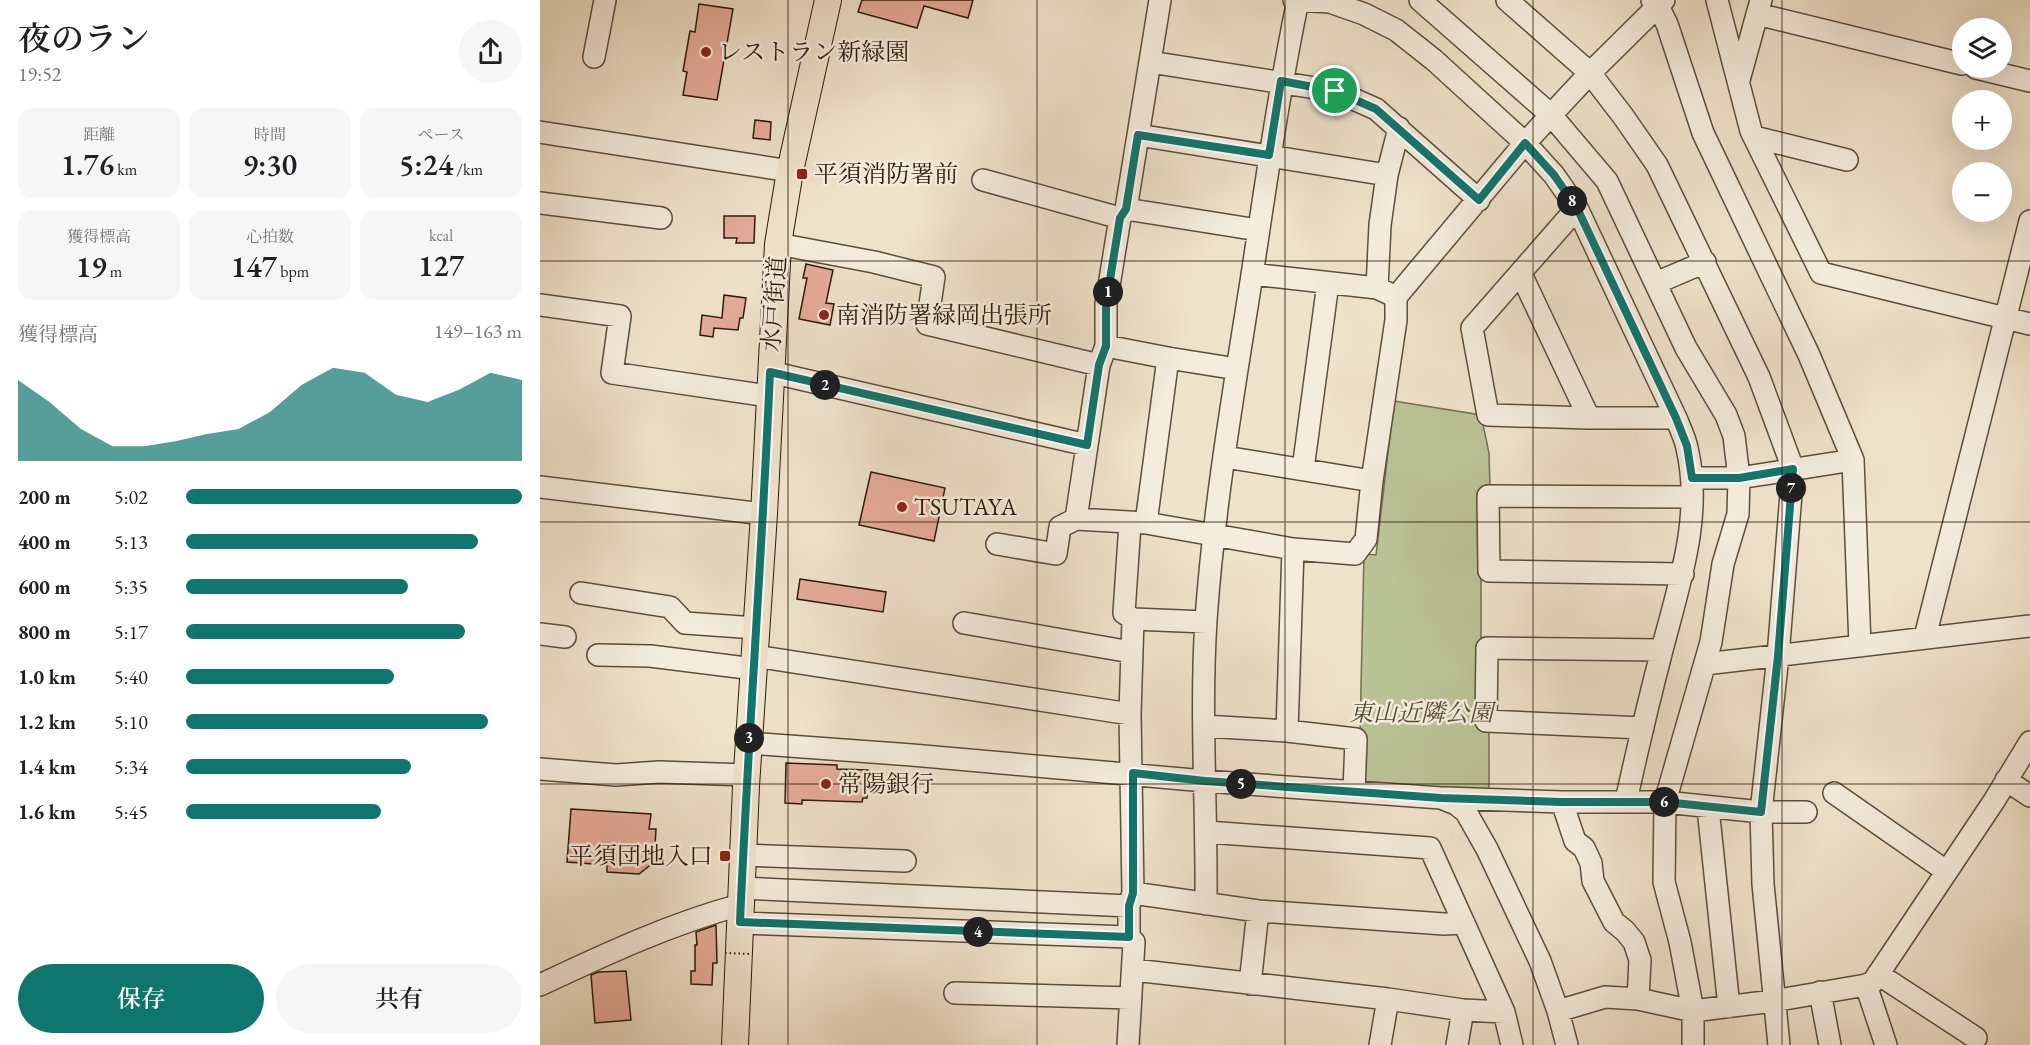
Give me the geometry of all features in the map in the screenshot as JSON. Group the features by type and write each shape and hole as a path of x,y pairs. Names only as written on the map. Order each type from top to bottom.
{"main road":[{"name":"水戸街道","path":"735,1045 746,776 764,514 778,244 790,171 828,0"}],"street":[{"path":"594,57 605,0"},
{"path":"1076,519 1102,355 1106,304 1138,135 1160,0"},
{"path":"1206,904 1207,832 1204,726 1206,622 1213,534 1269,155 1296,0 1330,2 1364,14 1396,30 1434,60 1525,143 1554,175 1577,208 1676,418 1687,446 1692,488 1689,539 1683,574 1662,650 1626,801"},
{"path":"1420,0 1551,115 1607,181 1686,348 1726,415 1734,436 1739,478 1738,514 1723,564 1711,642 1665,802 1664,882 1680,942 1693,1011 1694,1045"},
{"path":"1507,0 1590,73 1657,165 1759,377 1793,469 1778,656 1761,812 1763,884 1779,1045"},
{"path":"1717,0 1754,137 1821,273 2030,324"},
{"path":"1386,292 1479,200 1525,143 1658,2 1702,133 1809,355 1853,460 1860,646"},
{"path":"1739,81 1759,7 1952,61"},
{"path":"1150,62 1335,91 1376,109 1479,200"},
{"path":"2012,77 2030,81"},
{"path":"997,544 1056,555 1060,527 1076,519 1138,523 1293,549 1355,554 1366,538 1372,481 1396,320 1386,292 1380,225 1387,175 1399,128"},
{"path":"540,132 790,171"},
{"path":"1138,135 1387,175"},
{"path":"1754,137 1847,160"},
{"path":"984,180 1123,213 1258,230"},
{"path":"540,203 661,218"},
{"path":"1577,208 1472,328 1488,415 1676,418"},
{"path":"1925,638 2030,221"},
{"path":"778,244 874,262 934,277 927,324 1102,355 1168,358 1237,369"},
{"path":"1656,283 1705,262"},
{"path":"1252,274 1386,292"},
{"path":"1521,274 1589,418"},
{"path":"1303,469 1328,284"},
{"path":"540,305 620,316 612,373 769,384 1087,445"},
{"path":"1168,358 1124,613 1133,619 1206,622"},
{"path":"1225,457 1372,481"},
{"path":"1683,574 1489,571 1488,496 1692,488 1853,460"},
{"path":"540,487 764,514"},
{"path":"1287,731 1293,549"},
{"path":"580,593 669,607 685,623 756,628"},
{"path":"1129,937 1133,773 1130,714 1133,619"},
{"path":"964,623 1131,652"},
{"path":"1705,664 2030,626"},
{"path":"540,634 565,637"},
{"path":"1643,728 1486,721 1487,648 1662,650"},
{"path":"598,655 754,663 1130,714"},
{"path":"1204,726 1287,731 1356,739 1354,792"},
{"path":"748,743 1441,798 1562,802 1665,802 1761,812 1806,812"},
{"path":"1558,1011 1605,997 1638,999 1693,1011 1773,1001 1872,979 2029,746"},
{"path":"540,770 616,775 659,772 746,776"},
{"path":"2006,780 2030,796"},
{"path":"1834,793 1946,871"},
{"path":"1441,798 1456,804 1466,812 1473,823 1540,961 1558,1011 1567,1045"},
{"path":"1562,802 1575,841 1584,848 1592,863 1593,881 1614,922 1634,942 1640,960 1638,999"},
{"path":"1708,808 1729,1007"},
{"path":"1207,832 1430,848 1504,1012 1512,1045"},
{"path":"742,855 905,861"},
{"path":"540,985 669,927 740,905 1131,900 1444,924 1464,923"},
{"path":"740,905 1129,937 1134,942 1134,970 1128,1045"},
{"path":"1250,984 1258,911"},
{"path":"1134,970 1388,999 1463,1010 1504,1012"},
{"path":"1872,979 1976,1038"},
{"path":"1872,979 1886,1045"},
{"path":"1820,992 1830,1045"},
{"path":"955,993 1131,998"},
{"path":"1380,1045 1388,999"},
{"path":"1457,1045 1463,1010"}],"path":[{"path":"725,953 751,954"}],"green space":[{"name":"東山近隣公園","path":"1394,401 1481,415 1489,453 1490,489 1481,488 1481,730 1489,732 1489,794 1369,786 1364,780 1360,732 1364,554 1376,555"}],"building":[{"path":"862,0 973,0 968,18 924,6 917,28 858,12"},
{"name":"レストラン新緑園","path":"699,4 733,9 717,100 683,95 687,72 683,71 690,31 695,32"},
{"path":"755,120 771,122 770,140 753,138"},
{"path":"724,216 755,216 754,243 736,243 737,238 724,238"},
{"path":"806,264 833,270 826,303 834,304 830,325 799,319 807,278 803,278"},
{"path":"724,295 746,298 743,318 740,318 738,330 714,328 713,337 700,335 702,315 722,318"},
{"name":"TSUTAYA","path":"871,472 945,488 934,541 859,525"},
{"path":"800,579 886,592 883,612 797,599"},
{"name":"常陽銀行","path":"786,763 837,765 837,769 868,770 867,798 863,798 862,802 802,800 802,804 785,803"},
{"path":"571,809 651,814 649,829 656,829 654,862 639,874 607,872 607,865 567,862"},
{"path":"716,925 717,963 713,963 712,985 691,984 691,971 695,971 696,932"},
{"path":"626,971 631,1020 595,1023 591,975 598,972"}],"place":[{"name":"レストラン新緑園","path":"706,52"},
{"name":"平須消防署前","path":"802,174"},
{"name":"南消防署緑岡出張所","path":"824,315"},
{"name":"TSUTAYA","path":"902,507"},
{"name":"常陽銀行","path":"826,784"},
{"name":"平須団地入口","path":"725,856"}],"route":[{"path":"1281,81 1335,91 1376,109 1479,200 1525,143 1554,175 1577,208 1676,418 1687,446 1692,478 1739,478 1793,469 1778,656 1761,812 1665,802 1562,802 1441,798 1205,781 1133,773 1133,893 1129,906 1129,937 740,922 746,776 764,514 770,372 1087,445 1099,365 1106,346 1106,304 1120,218 1126,209 1138,135 1269,155 1281,81"}]}
